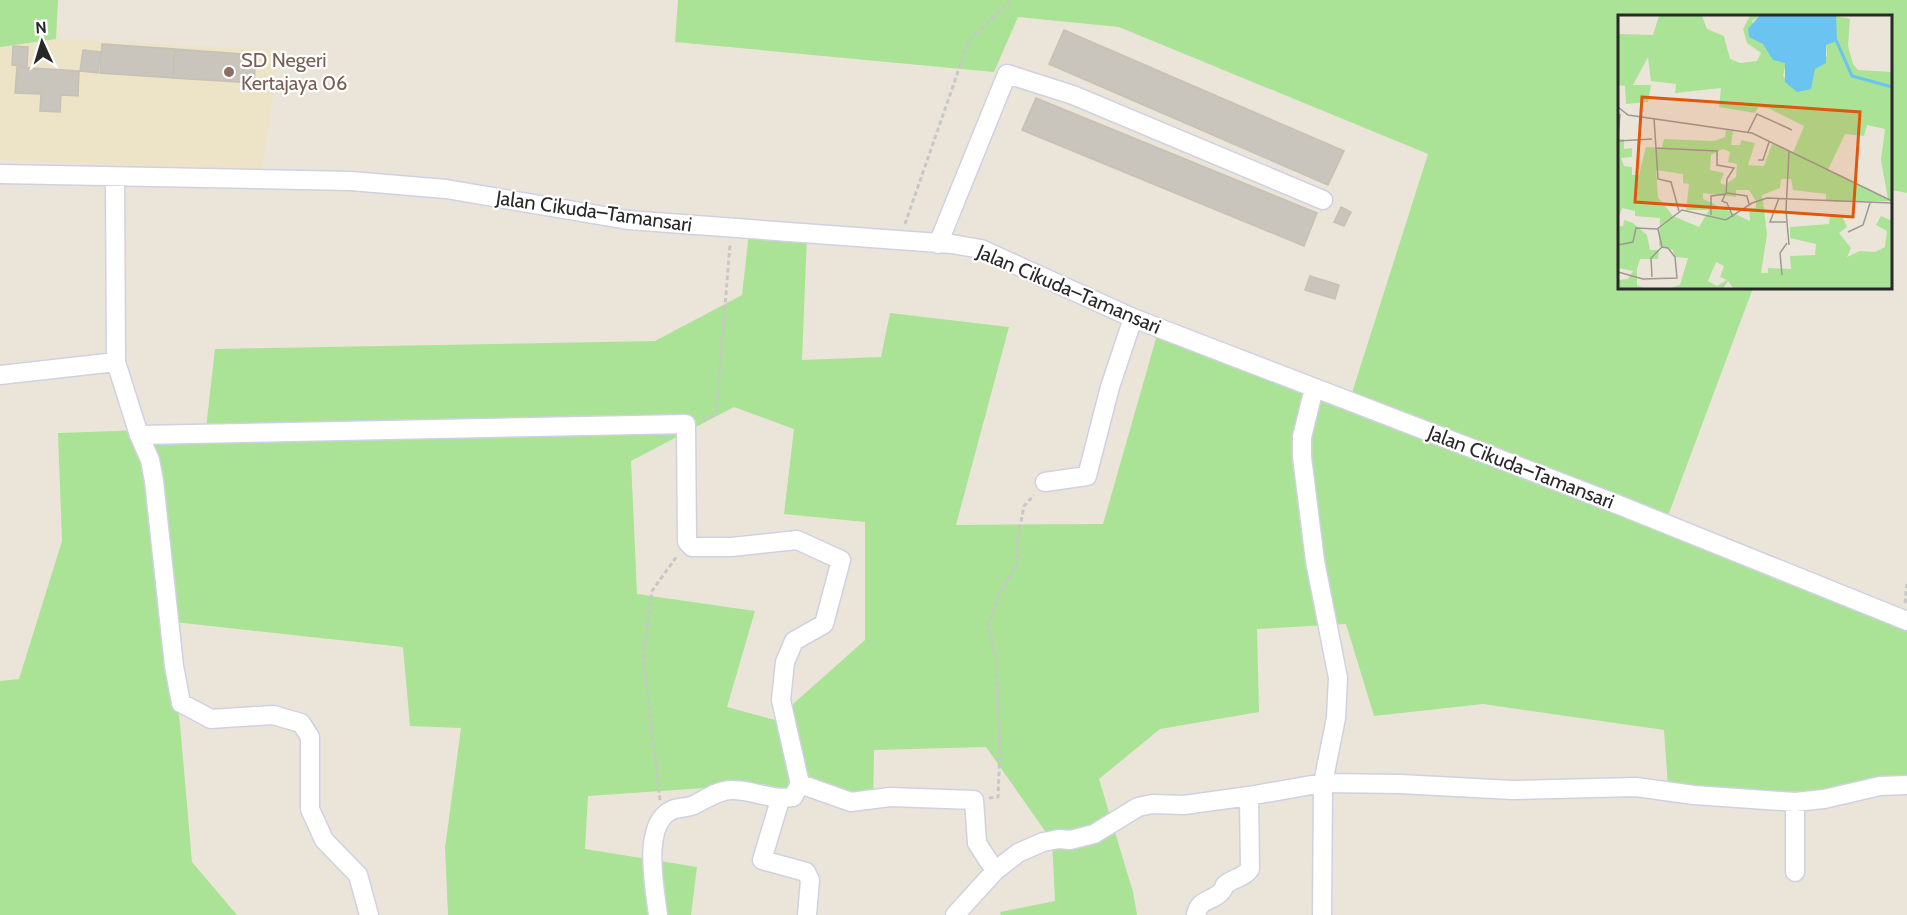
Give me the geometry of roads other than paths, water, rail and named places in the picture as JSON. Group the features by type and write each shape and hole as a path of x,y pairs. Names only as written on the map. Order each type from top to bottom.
{"street":[{"path":"938,244 1007,74 1073,95 1323,200"},
{"name":"Jalan Cikuda–Tamansari","path":"0,174 351,181 446,189 628,220 981,249 1134,318 1619,505 1907,621"},
{"path":"115,177 116,362 139,435 150,460 174,666 181,703 211,719 273,715 301,723 310,737 310,809 324,840 358,876 369,915"},
{"path":"1045,482 1087,476 1110,387 1134,318"},
{"path":"0,375 116,362"},
{"path":"1314,388 1302,437 1302,457 1315,561 1338,678 1336,718 1323,783 1322,915"},
{"path":"139,435 686,424 687,542 692,547 732,547 797,540 841,560 824,624 794,641 785,662 781,700 800,784 792,797 780,800 732,789 691,806 672,810 662,818 652,844 658,915"},
{"path":"955,915 995,871 1018,853 1043,842 1059,839 1070,840 1094,834 1138,807 1152,804 1184,805 1323,783 1400,784 1512,790 1636,788 1694,795 1795,802 1880,786 1907,785"},
{"path":"800,784 851,802 890,797 974,800 977,843 995,871"},
{"path":"1196,915 1197,908 1203,901 1220,893 1225,885 1250,869 1249,796"},
{"path":"780,800 762,860 806,872 810,880 807,915"},
{"path":"1795,802 1795,872"}],"place":[{"name":"SD Negeri Kertajaya 06","path":"229,72"}]}
